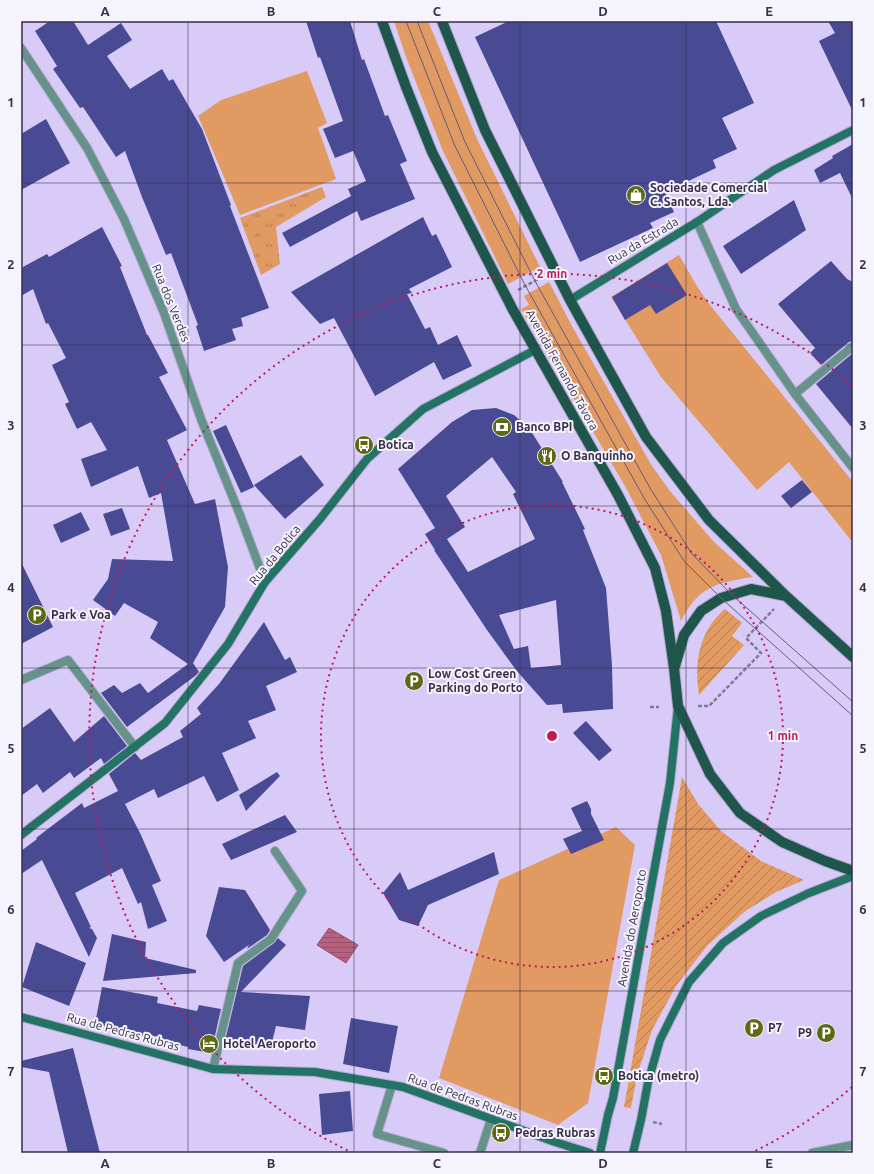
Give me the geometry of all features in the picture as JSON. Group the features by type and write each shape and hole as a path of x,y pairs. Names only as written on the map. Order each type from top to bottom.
{"main road":[{"name":"Avenida Fernando Távora","path":"382,21 406,88 432,152 513,310 618,495 655,568 666,611 678,706 710,774 740,813 782,842 825,861 853,871"},
{"path":"442,21 458,65 485,130 570,300 646,437 708,520 786,596 853,657"},
{"path":"674,668 684,635 701,611 721,598 751,589 786,596"}],"street":[{"name":"Rua dos Verdes","path":"21,48 87,148 124,219 164,313 200,419 240,515 265,582"},
{"name":"Rua da Estrada","path":"570,300 697,222 774,170 853,130"},
{"path":"697,222 736,309 795,394 853,468"},
{"path":"795,394 853,346"},
{"name":"Rua da Botica","path":"21,835 165,723 228,644 265,582 320,519 367,459 423,409 535,350"},
{"path":"21,680 68,660 135,747"},
{"name":"Avenida do Aeroporto","path":"600,1153 613,1098 660,841 670,783 678,706"},
{"path":"213,1068 238,963 271,939 302,891 275,850"},
{"path":"633,1153 648,1082 660,1040 689,982 723,943 761,916 821,888 853,876"},
{"name":"Rua de Pedras Rubras","path":"21,1017 213,1068 315,1072 403,1087 555,1142 590,1153"},
{"path":"392,1085 377,1134 444,1153"},
{"path":"480,1153 491,1119"},
{"path":"812,1153 853,1145"}],"path":[{"path":"513,310 525,304 518,290 543,277 536,264 549,257"},
{"path":"698,706 709,706 761,653 746,638 774,609"},
{"path":"650,707 659,707"},
{"path":"653,1122 662,1124"}],"green space":[{"path":"394,21 428,21 478,141 540,267 508,284 443,151 406,57"},
{"path":"307,71 327,123 318,128 336,179 240,215 198,116 221,100"},
{"path":"322,187 326,197 276,227 280,264 261,275 240,218"},
{"path":"679,255 698,288 710,305 853,482 853,543 789,462 757,490 661,377 611,297"},
{"path":"549,282 573,328 652,466 670,491 714,542 753,577 729,581 710,588 695,600 681,621 661,555 625,486 521,309 529,305 524,296"},
{"path":"725,609 742,623 732,636 744,645 699,695 697,671 700,648 709,627"},
{"path":"682,777 698,804 721,831 761,861 804,880 776,892 744,912 707,946 676,986 652,1030 637,1075 631,1108 624,1107"},
{"path":"616,827 635,845 588,1103 558,1125 439,1078 499,880"}],"shaded area":[{"path":"329,928 358,945 346,963 317,945"}],"building":[{"path":"50,21 73,21 88,45 121,23 132,40 107,56 130,89 162,69 169,81 173,79 202,129 269,308 241,318 243,326 232,329 236,340 204,351 196,326 198,325 171,253 166,255 125,151 116,157 83,107 80,108 53,69 57,66 35,31"},
{"path":"306,21 350,21 362,60 364,59 385,116 388,115 407,161 400,164 415,199 361,221 357,211 290,247 282,233 351,196 348,189 366,181 353,151 335,158 323,129 343,121 320,57 318,58"},
{"name":"Sociedade Comercial C. Santos, Lda.","path":"509,21 716,21 754,103 722,118 737,149 713,160 716,168 665,192 674,212 650,223 653,228 580,262 475,37"},
{"path":"828,21 853,21 853,112 819,41 835,33"},
{"path":"46,119 70,163 21,190 21,134"},
{"path":"853,144 853,200 840,173 820,183 814,170 833,158 832,156"},
{"path":"794,200 806,230 741,274 723,246"},
{"path":"423,217 432,236 436,234 452,267 409,289 412,293 407,294 425,329 430,327 438,345 457,335 472,366 443,380 434,362 375,396 334,318 320,324 291,292"},
{"path":"102,227 122,266 120,267 147,335 168,373 159,377 187,430 167,440 195,504 215,499 228,567 225,607 193,663 199,672 127,727 101,693 114,685 122,693 140,683 148,693 188,664 150,638 158,622 124,603 115,616 93,600 108,579 112,559 173,561 161,493 149,498 138,466 91,487 81,459 107,450 91,422 77,429 65,404 69,402 52,365 66,358 48,323 46,324 33,289 21,296 21,268 47,254 49,257"},
{"path":"831,261 847,279 853,282 853,341 849,342 821,365 810,353 815,348 778,304"},
{"path":"667,263 687,295 656,314 650,305 625,320 612,297"},
{"path":"853,353 853,429 816,384"},
{"path":"496,408 514,415 529,428 563,482 585,529 583,530 606,588 612,665 613,709 563,713 562,704 547,705 516,670 487,630 425,534 435,528 398,469 452,422 472,410","holes":["492,457 516,492 513,494 535,539 468,572 447,539 465,527 446,496","556,600 561,665 531,668 528,646 514,649 499,615"]},
{"path":"226,425 254,487 241,493 213,431"},
{"path":"301,455 324,485 285,519 254,485"},
{"path":"802,480 812,492 791,508 781,496"},
{"path":"122,508 130,529 111,536 103,514"},
{"path":"81,512 90,530 61,543 53,525"},
{"path":"21,562 53,627 21,644"},
{"path":"264,622 285,660 290,657 297,672 266,686 276,710 248,721 256,738 222,753 239,790 217,802 204,776 158,798 154,789 125,804 141,835 161,881 152,885 167,921 148,929 141,902 138,904 122,868 75,893 91,927 89,928 92,929 97,938 89,957 42,860 21,874 21,851 82,803 84,808 118,791 109,774 135,753 141,760 183,737 180,731 201,714 197,708 219,684"},
{"path":"50,708 74,742 104,716 127,746 104,764 101,758 74,778 70,772 43,793 37,784 21,796 21,729"},
{"path":"586,721 612,750 599,761 573,733"},
{"path":"277,772 280,776 246,811 239,795"},
{"path":"587,801 591,809 591,814 604,840 571,854 563,839 582,831 571,808"},
{"path":"285,815 297,832 231,860 222,844"},
{"path":"494,852 499,874 428,905 418,926 399,920 383,893 400,872 408,890"},
{"path":"219,887 245,890 270,930 267,935 247,949 249,945 224,962 206,936"},
{"path":"112,934 146,942 145,958 196,970 196,973 103,981"},
{"path":"278,938 286,945 241,992 310,996 305,1030 276,1026 271,1046 225,1041 243,966 274,943"},
{"path":"36,942 86,963 69,1006 22,987"},
{"path":"102,987 158,997 157,1003 197,1011 199,1005 221,1009 211,1053 188,1049 188,1047 95,1024"},
{"path":"351,1018 398,1026 389,1073 343,1064"},
{"path":"73,1048 100,1153 68,1153 49,1072 21,1067 21,1061"},
{"path":"350,1091 353,1131 322,1135 319,1094"}],"tram line":[{"path":"406,21 455,146 525,285 644,498 684,561 721,598 853,716"},
{"path":"417,21 465,142 535,281 650,488 692,554 731,594 853,702"}],"place":[{"name":"Sociedade Comercial C. Santos, Lda.","path":"636,195"},
{"name":"Banco BPI","path":"502,427"},
{"name":"Botica","path":"364,445"},
{"name":"O Banquinho","path":"547,456"},
{"name":"Park e Voa","path":"37,615"},
{"name":"Low Cost Green Parking do Porto","path":"414,681"},
{"name":"P7","path":"754,1028"},
{"name":"P9","path":"826,1033"},
{"name":"Hotel Aeroporto","path":"209,1044"},
{"name":"Botica (metro)","path":"604,1076"},
{"name":"Pedras Rubras","path":"501,1133"}]}
